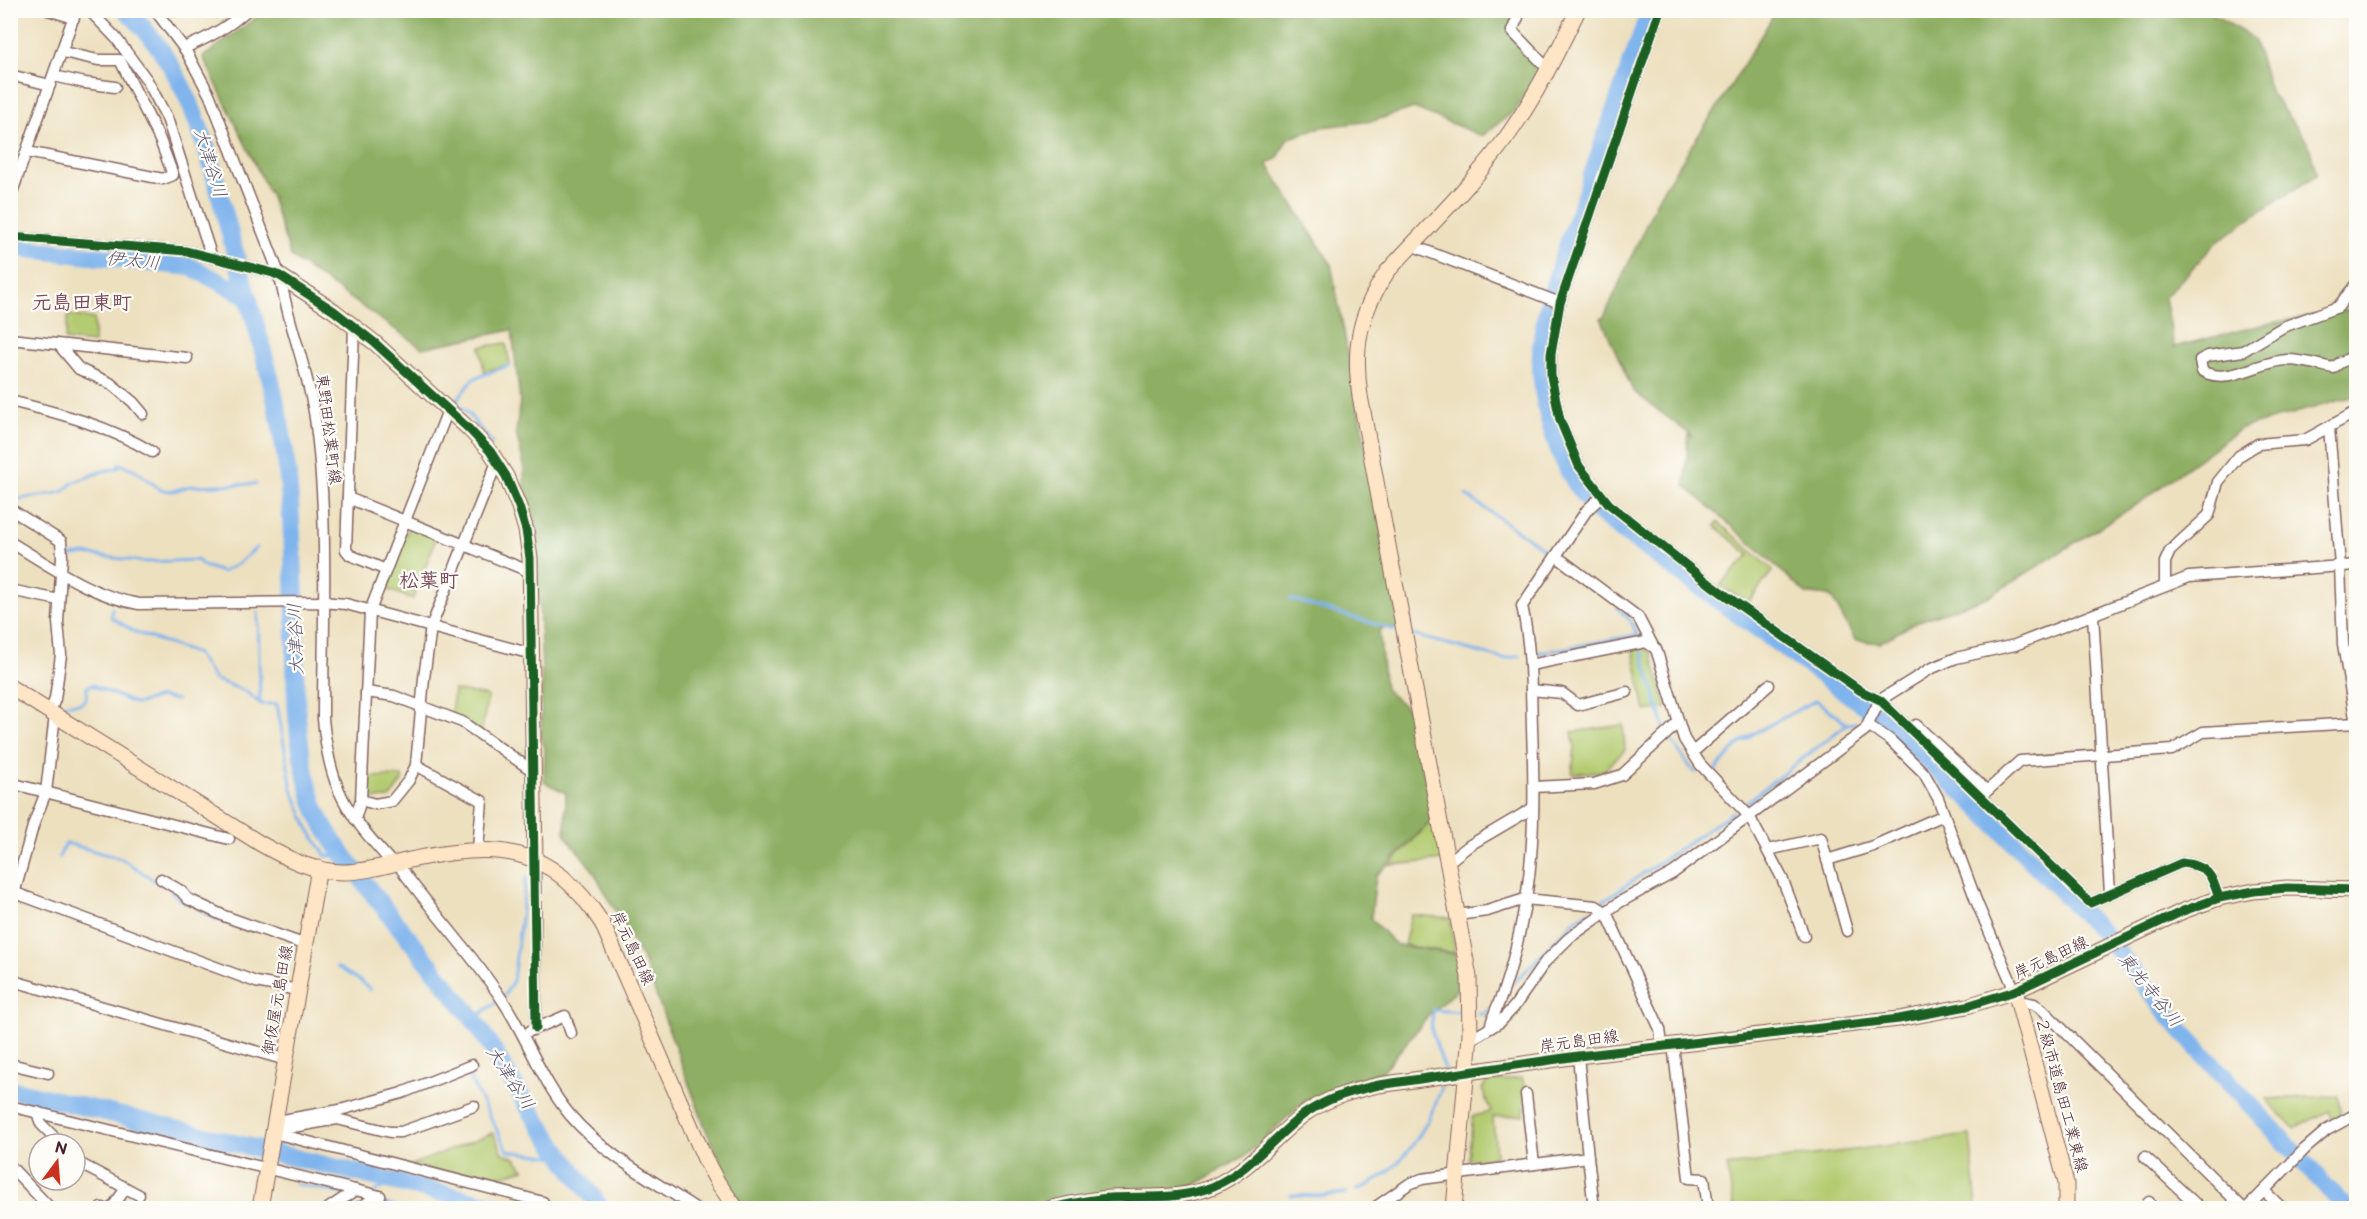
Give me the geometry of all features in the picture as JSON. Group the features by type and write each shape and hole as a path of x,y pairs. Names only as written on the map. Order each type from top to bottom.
{"street":[{"path":"10,198 75,14 48,10"},
{"path":"89,10 116,38 147,80 167,118 214,259"},
{"name":"東野田松葉町線","path":"155,10 184,48 210,96 276,275 308,375 315,418 321,494 323,719 326,749 335,784 344,804 477,963 505,1003 521,1036 569,1114 598,1144 695,1209"},
{"path":"184,48 200,42 237,19 247,10"},
{"path":"1521,10 1512,31 1549,70"},
{"path":"1454,1209 1470,1040 1469,977 1357,374 1358,339 1369,302 1387,272 1467,187 1519,120 1549,70 1578,10"},
{"path":"1660,10 1560,303 1551,354 1555,400 1560,420 1574,455 1601,497 1630,522 1711,585 1862,691 1898,709 1987,790 2020,761 2172,750 2203,732 2356,723 2343,644 2340,566 2329,427"},
{"path":"27,152 163,179 173,175 160,140 120,60 98,60 63,51"},
{"path":"10,75 115,87"},
{"path":"10,237 186,251 276,275 354,327 469,429 497,462 506,476 526,530 531,572 536,1028"},
{"path":"1411,245 1560,303"},
{"path":"2356,284 2338,307 2283,327 2243,351 2208,356 2200,360 2202,371 2212,377 2229,375 2287,360 2333,368 2356,356"},
{"path":"354,327 345,550 350,555 386,570"},
{"path":"10,339 187,358"},
{"path":"59,345 79,369 110,383 143,414"},
{"path":"10,401 58,413 92,425 132,440 152,452"},
{"path":"355,819 361,800 370,611 448,410"},
{"path":"2165,586 2165,562 2169,551 2209,515 2218,482 2240,456 2259,444 2305,440 2356,412"},
{"path":"361,800 375,804 392,801 409,780 416,765 431,627 497,462"},
{"path":"1490,1029 1505,985 1525,899 1533,808 1530,665 1528,634 1522,606 1587,510 1601,497"},
{"path":"348,498 531,572"},
{"path":"10,509 61,541 58,622 61,655 46,792 34,823 10,908"},
{"path":"10,542 61,577 125,602 140,604 322,602 345,604 532,654"},
{"path":"1556,556 1638,617 1656,649 1684,739 1722,790 1749,816 1782,878 1804,936"},
{"path":"1470,1040 1490,1029 1514,1007 1534,976 1556,950 1606,912 1673,873 1865,730 1883,703 1930,669 1956,658 2015,645 2189,577 2356,565"},
{"path":"10,590 59,600"},
{"path":"2093,615 2110,894"},
{"path":"1530,665 1646,642 1653,646"},
{"path":"1693,752 1769,685"},
{"name":"岸元島田線","path":"10,687 283,856 319,868 341,872 394,866 443,853 478,849 504,852 535,860 570,882 587,899 602,923 705,1159 731,1206"},
{"path":"1531,690 1562,693 1578,705 1627,692"},
{"path":"366,692 394,696 462,722 533,771"},
{"path":"1883,703 2090,903 2182,863 2195,864 2205,869 2212,876 2219,898"},
{"path":"1534,787 1594,784 1622,775 1678,723"},
{"path":"1868,725 1890,741 1924,773 1938,798 1977,903 2016,996 2042,1009 2245,1209 2289,1164 2327,1130 2356,1114"},
{"path":"416,765 482,801 478,849"},
{"path":"10,783 229,839"},
{"path":"1447,863 1470,845 1533,808"},
{"path":"198,831 211,813"},
{"path":"1827,860 1873,846 1944,815"},
{"path":"1768,850 1821,838 1847,931"},
{"name":"御仮屋元島田線","path":"268,1168 319,868"},
{"path":"161,879 181,891 188,899 224,916 306,945"},
{"name":"岸元島田線","path":"1051,1209 1091,1200 1169,1196 1200,1191 1236,1174 1257,1159 1303,1116 1324,1101 1348,1091 1578,1056 1899,1019 1967,1006 2016,996 2183,911 2219,898 2254,891 2287,888 2356,890"},
{"path":"13,891 256,982 298,990"},
{"path":"1457,915 1487,911 1525,899 1596,906 1606,912 1668,1046 1689,1178 1704,1179 1708,1209"},
{"path":"10,980 286,1060"},
{"name":"２級市道島田工業東線","path":"2016,996 2066,1183 2066,1209"},
{"path":"521,1036 565,1016 572,1033"},
{"path":"1578,1056 1594,1209"},
{"path":"10,1064 48,1073"},
{"path":"274,1130 283,1120 340,1110 398,1094 472,1065"},
{"path":"1526,1094 1534,1164"},
{"path":"10,1106 380,1196 358,1209"},
{"path":"274,1130 337,1119 390,1132 401,1132 474,1106"},
{"path":"37,1112 41,1124 49,1132"},
{"path":"274,1130 543,1202"},
{"path":"2145,1156 2200,1209"},
{"path":"1374,1209 1409,1184 1422,1179 1588,1157"},
{"path":"11,1167 50,1209"},
{"path":"87,1167 139,1195"},
{"path":"261,1208 268,1168"},
{"path":"111,1209 126,1188"},
{"path":"329,1209 358,1190"},
{"path":"2264,1191 2282,1209"}],"green space":[{"path":"266,10 1513,11 1508,31 1540,69 1516,110 1482,136 1414,108 1373,121 1321,127 1287,139 1278,158 1267,164 1331,264 1400,627 1379,629 1385,689 1410,711 1435,817 1376,876 1371,919 1396,945 1455,954 1460,967 1459,988 1431,1013 1382,1072 1351,1080 1304,1102 1245,1156 1188,1189 1050,1202 1022,1208 743,1208 706,1130 643,960 592,869 565,835 566,793 544,782 545,748 541,738 542,673 539,595 525,508 524,465 516,433 520,401 512,330 422,348 291,257 271,197 203,57"},
{"path":"1776,11 2214,11 2213,14 2254,39 2271,94 2308,142 2317,175 2257,213 2215,244 2165,297 2174,347 2266,324 2352,309 2356,302 2356,396 2241,428 2139,503 1990,596 1919,621 1879,643 1855,640 1831,596 1806,594 1685,486 1688,435 1692,436 1633,391 1601,318 1604,317 1660,194 1727,92"},
{"path":"68,315 94,319 94,343 65,340"},
{"path":"506,343 510,365 484,371 480,347"},
{"path":"1718,522 1773,570 1748,603 1720,585 1749,555 1715,526"},
{"path":"409,527 436,539 413,599 384,588"},
{"path":"1644,647 1651,653 1667,708 1645,711 1633,649"},
{"path":"454,690 488,696 481,733 451,714"},
{"path":"1623,725 1625,750 1603,771 1572,774 1575,747 1572,732"},
{"path":"402,776 402,781 390,798 367,799 365,777"},
{"path":"1435,817 1444,860 1390,865"},
{"path":"1411,915 1450,918 1455,953 1404,945"},
{"path":"1522,1078 1527,1092 1524,1115 1493,1117 1496,1157 1468,1160 1473,1116 1491,1112 1482,1089 1487,1082"},
{"path":"2338,1096 2341,1117 2331,1122 2329,1111 2294,1128 2266,1099"},
{"path":"493,1133 503,1153 515,1158 524,1169 480,1182 411,1165"},
{"path":"1970,1135 1977,1208 1734,1208 1727,1166"}],"waterway":[{"name":"大津谷川","path":"126,10 149,35 168,62 184,90 197,121 208,152 269,374 283,437 290,502 299,737 315,807 325,828 345,857 477,1025 539,1123 601,1208"},
{"name":"東光寺谷川","path":"1650,10 1561,263 1543,331 1541,353 1545,402 1559,450 1582,493 1597,510 1621,530 1888,723 1974,803 2104,934 2179,1028 2346,1208"},
{"name":"伊太川","path":"10,247 191,267 249,297"},
{"path":"492,443 466,411 455,402 473,379 510,365"},
{"path":"20,499 63,492 72,483 118,468 119,464 134,469 161,490 173,491 190,486 256,484"},
{"path":"1466,495 1548,552"},
{"path":"66,557 85,554 145,562 197,560 204,566 222,572 238,564 257,547"},
{"path":"1290,599 1395,630"},
{"path":"112,608 111,617 135,632 197,654 214,679 245,691 261,704 277,704 292,789 309,830 326,856 344,856"},
{"path":"1538,653 1637,635 1631,621 1617,608"},
{"path":"258,612 260,703"},
{"path":"1413,635 1504,659 1520,656"},
{"path":"1642,652 1664,727"},
{"path":"60,705 81,703 86,699 87,687 92,685 136,704 160,697 177,700"},
{"path":"1713,773 1738,745 1753,734 1816,700 1847,724"},
{"name":"東光寺谷川","path":"1874,720 1883,719"},
{"path":"1747,802 1847,724 1856,723"},
{"path":"1672,741 1696,772"},
{"path":"1603,901 1733,812"},
{"path":"59,857 66,843 122,859 160,884"},
{"path":"504,996 513,981 526,878"},
{"path":"170,890 178,899 186,903"},
{"path":"197,909 215,919 238,926"},
{"path":"1514,983 1573,922 1589,911"},
{"path":"337,967 362,982 370,990"},
{"path":"473,1020 499,1000"},
{"path":"1479,1014 1484,1014 1489,1009"},
{"path":"1445,1070 1431,1029 1433,1010 1462,1012"},
{"path":"456,1077 467,1073 508,1151 565,1158"},
{"path":"1356,1190 1372,1183 1399,1162 1420,1134 1442,1087"},
{"path":"10,1089 503,1208"},
{"path":"376,1191 393,1183"},
{"path":"296,1184 344,1194"},
{"path":"1291,1195 1322,1196 1346,1193"},
{"path":"353,1196 367,1200"},
{"path":"342,1208 362,1198"},
{"path":"377,1202 402,1208"}],"cycle path":[{"path":"1660,10 1560,303 1551,354 1551,376 1560,420 1579,466 1609,504 1711,585 1861,691 1880,700 2090,903 2182,863 2198,866 2208,873 2219,898"},
{"path":"10,237 186,251 280,276 334,311 375,343 490,451 506,476 519,507 526,530 530,558 536,1028"},
{"path":"1051,1208 1103,1199 1189,1194 1214,1186 1239,1171 1312,1109 1339,1096 1369,1087 1578,1056 1899,1019 1967,1006 2015,991 2183,911 2219,898 2254,891 2287,888 2356,890"}],"district":[{"name":"元島田東町","path":"82,303"},
{"name":"松葉町","path":"429,581"}]}
